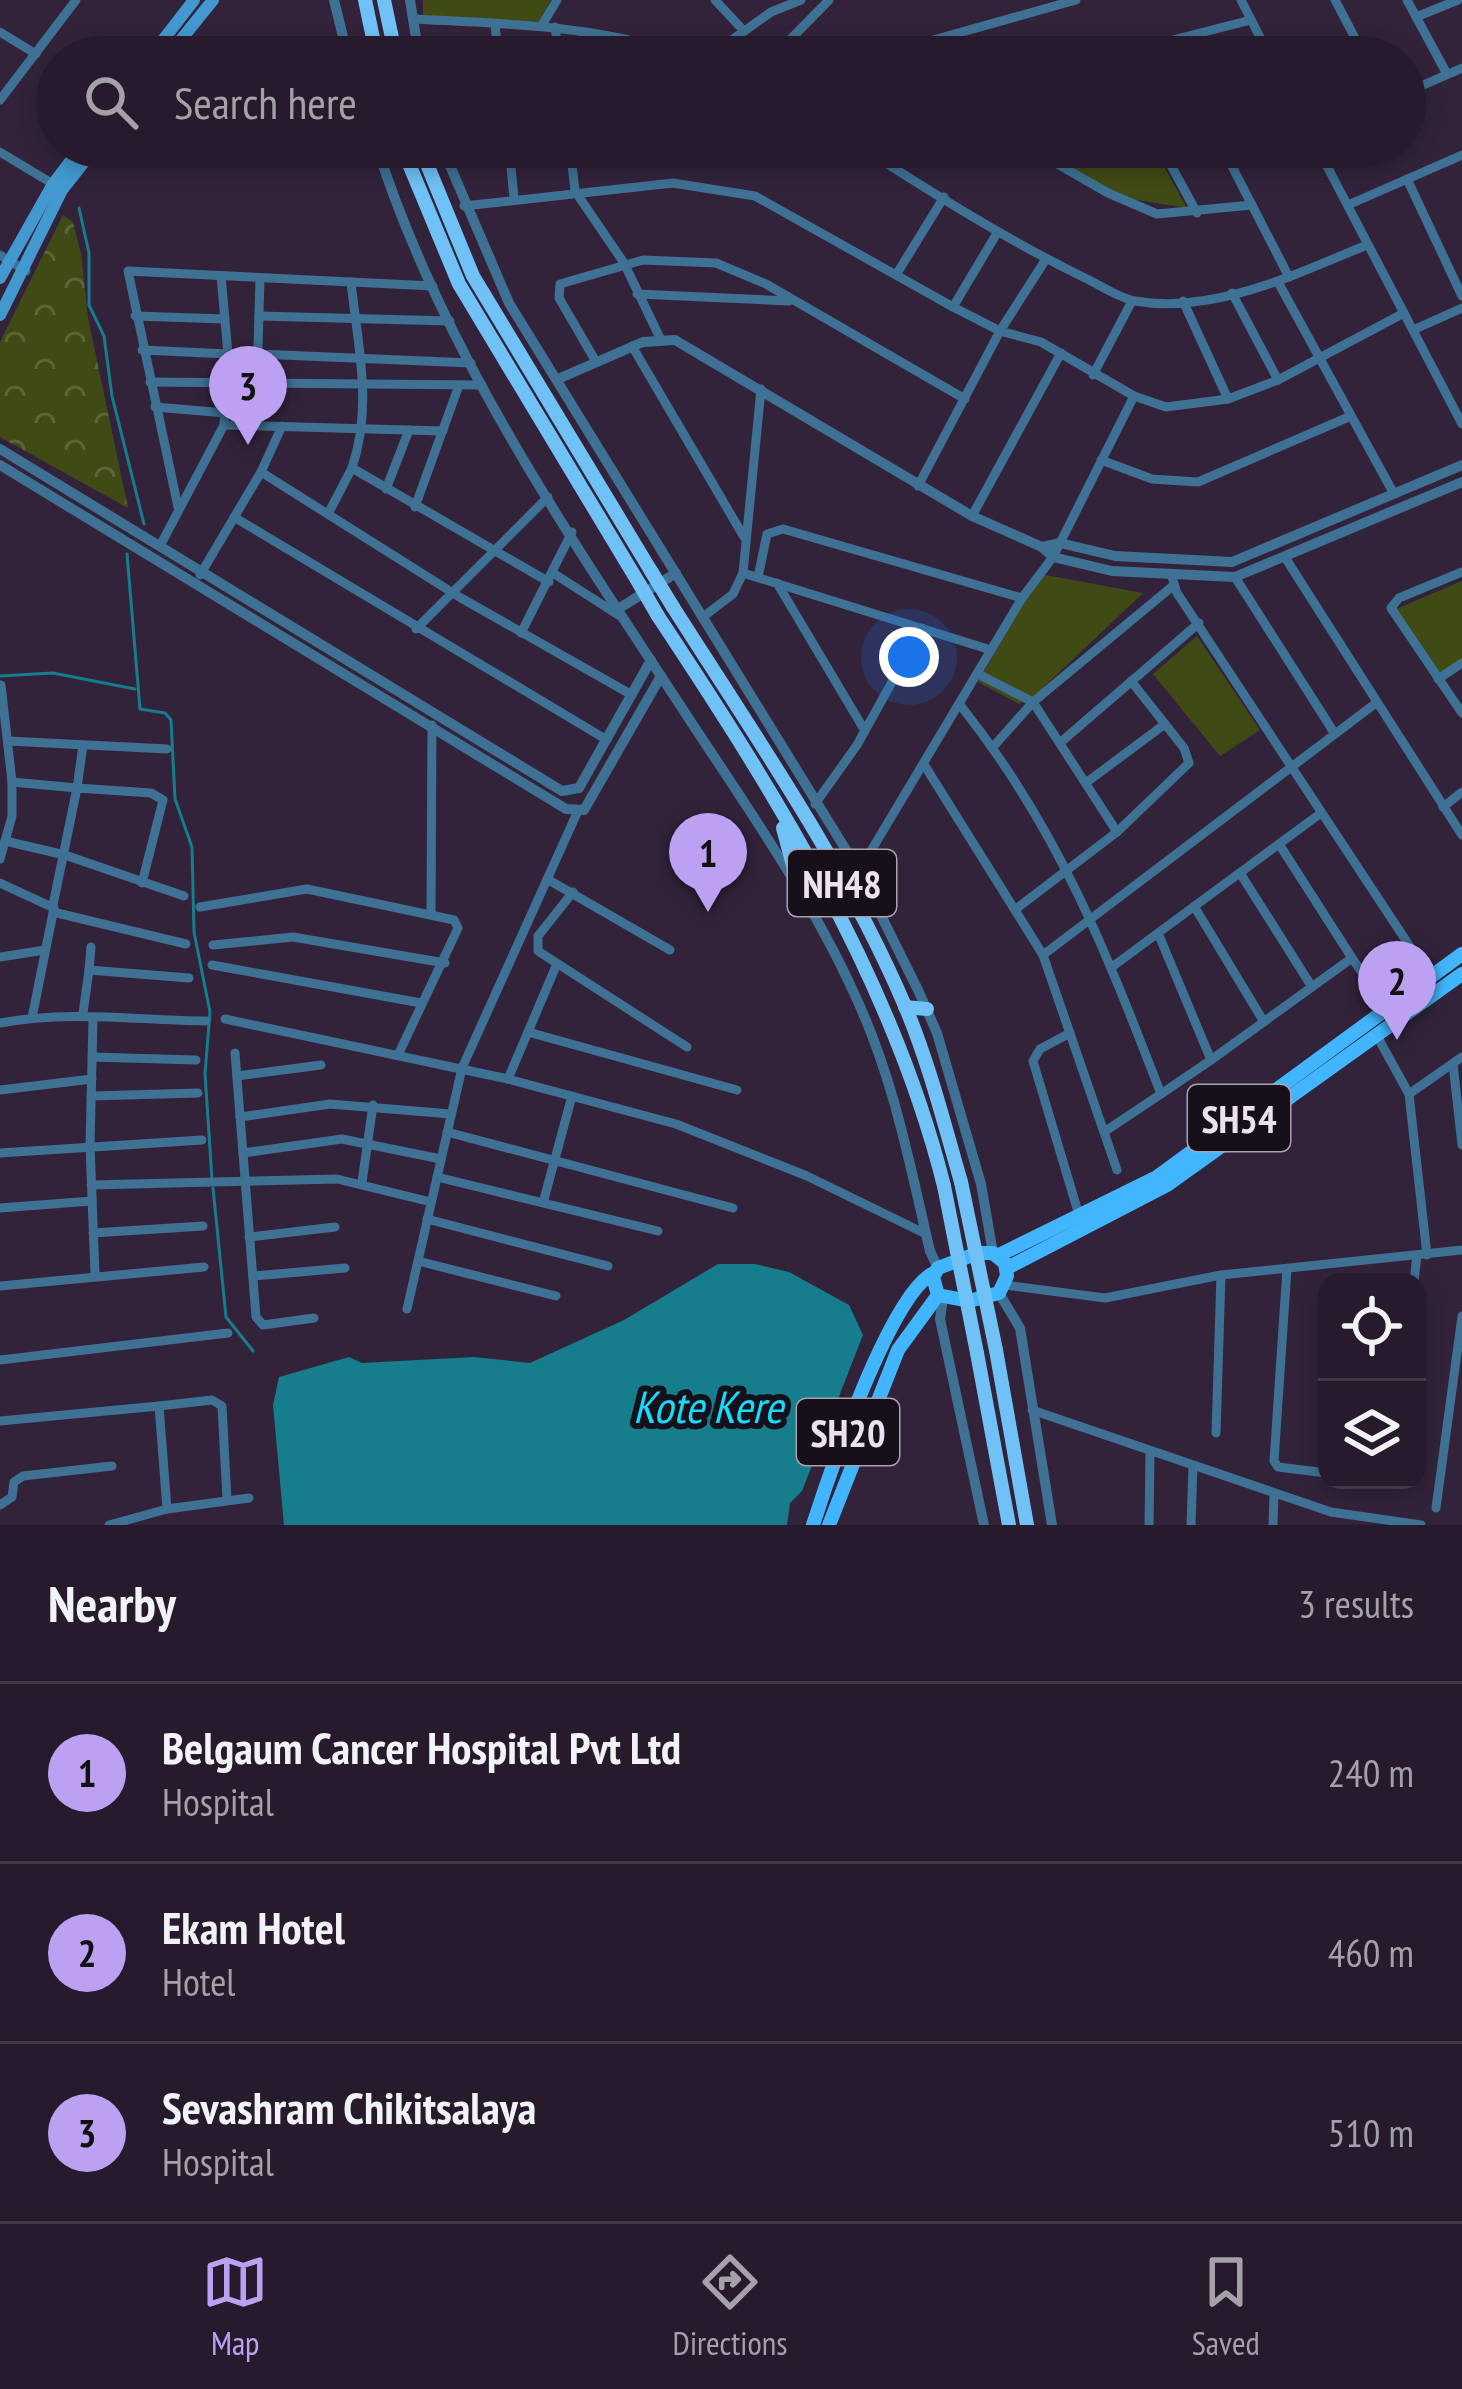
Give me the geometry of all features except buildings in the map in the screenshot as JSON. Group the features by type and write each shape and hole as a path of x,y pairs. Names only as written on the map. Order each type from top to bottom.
{"highway":[{"path":"365,0 373,36"},
{"path":"384,0 392,36"},
{"name":"NH48","path":"410,168 459,284 776,808 881,996 917,1089 944,1186 1009,1525"},
{"name":"NH48","path":"429,168 473,276 841,880 905,1006 961,1182 1027,1525"},
{"path":"776,808 802,899"},
{"path":"905,1006 927,1009"}],"main road":[{"path":"170,36 204,1"},
{"path":"181,36 204,1"},
{"path":"0,315 26,272 69,168"},
{"path":"0,278 4,258 76,168"},
{"name":"SH54","path":"1000,1259 1129,1199 1200,1155 1355,1043 1387,1009 1430,977 1460,964"},
{"name":"SH54","path":"1355,1043 1377,1036 1460,964"},
{"name":"SH54","path":"1000,1259 1078,1216 1129,1199"},
{"path":"963,1256 1000,1259 1002,1289 969,1301 941,1296 936,1270 963,1256"},
{"name":"SH20","path":"813,1525 885,1340 915,1286 936,1270"},
{"name":"SH20","path":"829,1525 898,1350 941,1296"}],"street":[{"path":"49,36 76,0"},
{"path":"334,0 343,36"},
{"path":"410,0 416,36"},
{"path":"542,25 557,0"},
{"path":"715,0 743,30"},
{"path":"735,36 773,6 801,0"},
{"path":"794,36 830,0"},
{"path":"948,36 1074,0"},
{"path":"1240,0 1259,36"},
{"path":"1335,0 1353,36"},
{"path":"1407,0 1447,74"},
{"path":"1416,17 1458,0"},
{"path":"413,19 542,25 607,36"},
{"path":"1190,36 1251,20"},
{"path":"495,24 496,36"},
{"path":"555,28 556,36"},
{"path":"0,32 36,53 4,87 0,100"},
{"path":"1426,84 1462,68"},
{"path":"0,152 58,187"},
{"path":"1348,205 1462,155"},
{"path":"384,168 395,205 482,385 802,899 853,989 890,1082 936,1270"},
{"path":"450,168 509,303 859,871 927,1009 1000,1259"},
{"path":"510,168 514,199"},
{"path":"572,168 575,191 624,263 660,338"},
{"path":"896,168 997,233 1132,301 1183,302 1232,293 1284,279 1367,244"},
{"path":"1065,168 1157,214 1252,206"},
{"path":"1172,168 1196,213"},
{"path":"1233,168 1322,359 1394,494"},
{"path":"1328,168 1413,330 1456,400 1462,424"},
{"path":"1407,179 1462,296"},
{"path":"464,206 575,191 695,184 755,196 952,307 1061,353 1134,396 1166,407 1228,399 1278,380 1404,313"},
{"path":"896,275 944,197"},
{"path":"952,307 997,233"},
{"path":"4,258 26,272"},
{"path":"595,359 558,290 567,279 656,259 716,263 743,272 965,399"},
{"path":"918,486 1000,331 1046,259"},
{"path":"178,507 126,279 131,268 433,286"},
{"path":"161,544 225,419 228,353 221,276"},
{"path":"257,382 260,278"},
{"path":"328,514 352,469 365,429 365,384 351,283"},
{"path":"1232,293 1278,380"},
{"path":"637,294 789,301"},
{"path":"1094,375 1132,301"},
{"path":"1183,302 1228,399"},
{"path":"1413,330 1462,308"},
{"path":"134,316 225,319"},
{"path":"259,316 450,321"},
{"path":"558,380 595,359 660,338 688,345 918,486 1042,547 1053,557 1173,581 1235,577 1462,482"},
{"path":"632,346 744,537"},
{"path":"142,350 228,353"},
{"path":"972,516 1061,353"},
{"path":"258,354 471,363"},
{"path":"150,382 482,385"},
{"path":"416,507 458,388"},
{"path":"703,617 733,594 743,573 761,388"},
{"path":"859,871 1022,598 1053,557 1134,396"},
{"path":"155,407 281,427 442,431"},
{"path":"1101,460 1152,479 1198,482 1351,416"},
{"path":"196,582 261,472 281,427"},
{"path":"386,489 409,430"},
{"path":"0,449 562,791 579,788 650,660"},
{"path":"0,465 578,813"},
{"path":"1042,547 1060,542 1115,556 1232,562 1462,465"},
{"path":"352,469 491,553 551,577 621,614"},
{"path":"261,472 452,592 632,695"},
{"path":"416,629 549,495"},
{"path":"234,517 607,740"},
{"path":"758,578 766,534 783,529 1022,598"},
{"path":"133,544 141,532"},
{"path":"521,633 572,532"},
{"path":"1286,559 1462,835"},
{"path":"1462,572 1399,598 1391,608 1462,713"},
{"path":"621,614 676,573"},
{"path":"743,573 992,650"},
{"path":"1235,577 1335,734"},
{"path":"1173,581 1430,977"},
{"path":"993,747 1033,702 1173,581"},
{"path":"777,583 865,731"},
{"path":"1061,742 1198,623"},
{"path":"815,803 865,731 922,628"},
{"path":"1438,679 1462,663"},
{"path":"978,674 1033,702 1117,832"},
{"path":"407,1309 462,1068 578,813 662,676"},
{"path":"1016,910 1117,832 1189,763 1166,724 1131,682"},
{"path":"0,859 12,782 2,686"},
{"path":"1043,955 1376,703"},
{"path":"961,706 993,747 1094,917 1161,1094"},
{"path":"1087,782 1166,724"},
{"path":"431,912 432,725"},
{"path":"8,741 167,749"},
{"path":"32,1018 83,745"},
{"path":"925,766 1043,955 1129,1199"},
{"path":"12,782 158,794 163,800 142,883"},
{"path":"1443,806 1462,792"},
{"path":"1112,967 1322,813"},
{"path":"5,841 65,855 184,896"},
{"path":"1279,844 1387,1009"},
{"path":"1240,873 1312,987"},
{"path":"548,879 670,950"},
{"path":"0,883 53,908 186,944"},
{"path":"200,907 307,889 454,920 458,928 445,963 398,1055"},
{"path":"573,892 535,943 556,966 687,1047"},
{"path":"1194,906 1264,1022"},
{"path":"1158,933 1211,1060"},
{"path":"213,945 293,937 445,963"},
{"path":"91,947 88,1016 95,1274"},
{"path":"0,957 45,950"},
{"path":"1104,1132 1352,958"},
{"path":"212,964 421,1004"},
{"path":"508,1079 556,966"},
{"path":"89,970 189,978"},
{"path":"0,1023 88,1016 206,1021"},
{"path":"225,1019 508,1079 725,1140 926,1234"},
{"path":"528,1031 736,1090"},
{"path":"1070,1033 1040,1049 1034,1060 1078,1216"},
{"path":"1377,1036 1409,1094 1422,1255 1417,1273"},
{"path":"235,1053 258,1323 314,1318"},
{"path":"92,1057 196,1060"},
{"path":"1409,1094 1457,1060"},
{"path":"1457,1060 1462,1144"},
{"path":"236,1076 321,1065"},
{"path":"0,1090 92,1079"},
{"path":"91,1096 198,1093"},
{"path":"543,1203 572,1096"},
{"path":"240,1117 330,1104 451,1114"},
{"path":"362,1182 374,1105"},
{"path":"447,1132 733,1208"},
{"path":"243,1153 319,1139 441,1159"},
{"path":"0,1153 202,1140"},
{"path":"437,1177 658,1231"},
{"path":"91,1185 362,1182 431,1202"},
{"path":"0,1208 92,1201"},
{"path":"428,1219 608,1266"},
{"path":"94,1233 202,1226"},
{"path":"250,1237 334,1227"},
{"path":"1002,1289 1094,1299 1221,1275 1462,1250"},
{"path":"418,1261 556,1296"},
{"path":"0,1286 204,1267"},
{"path":"253,1276 345,1268"},
{"path":"1287,1269 1274,1461 1278,1467 1318,1472"},
{"path":"1216,1433 1221,1275"},
{"path":"1002,1289 1017,1317 1052,1525"},
{"path":"941,1296 940,1319 984,1525"},
{"path":"1436,1508 1462,1316"},
{"path":"0,1360 228,1334"},
{"path":"0,1421 212,1400 222,1406 227,1500"},
{"path":"159,1406 167,1509"},
{"path":"1032,1410 1331,1512 1413,1524"},
{"path":"1149,1525 1150,1453"},
{"path":"0,1504 12,1497 18,1478 112,1466"},
{"path":"1190,1525 1193,1466"},
{"path":"1274,1494 1274,1525"},
{"path":"110,1525 167,1509 250,1498"},
{"path":"1330,1525 1331,1512"}],"green space":[{"path":"423,0 551,0 537,27 423,17"},
{"path":"1072,168 1165,168 1187,208 1118,197"},
{"path":"63,215 73,222 81,254 88,318 128,508 0,437 0,342"},
{"path":"1040,574 1143,593 1031,699 1019,704 978,682"},
{"path":"1462,581 1462,659 1441,674 1396,609"},
{"path":"1197,636 1260,730 1220,756 1153,674"}],"water":[{"name":"Kote Kere","path":"718,1264 755,1264 789,1272 849,1305 863,1335 802,1491 790,1503 787,1525 284,1525 273,1405 279,1377 349,1357 362,1363 474,1357 530,1363 624,1320"}],"waterway":[{"path":"79,208 89,253 89,305 104,336 112,396 144,524"},
{"path":"127,554 140,709 165,713 171,720 175,799 192,847 194,932 210,1012 205,1074 212,1179"},
{"path":"0,676 53,673 135,689"},
{"path":"213,1188 226,1317 253,1351"}],"place":[{"name":"Sevashram Chikitsalaya","path":"248,445"},
{"name":"Belgaum Cancer Hospital Pvt Ltd","path":"708,912"},
{"name":"Ekam Hotel","path":"1397,1040"}]}
